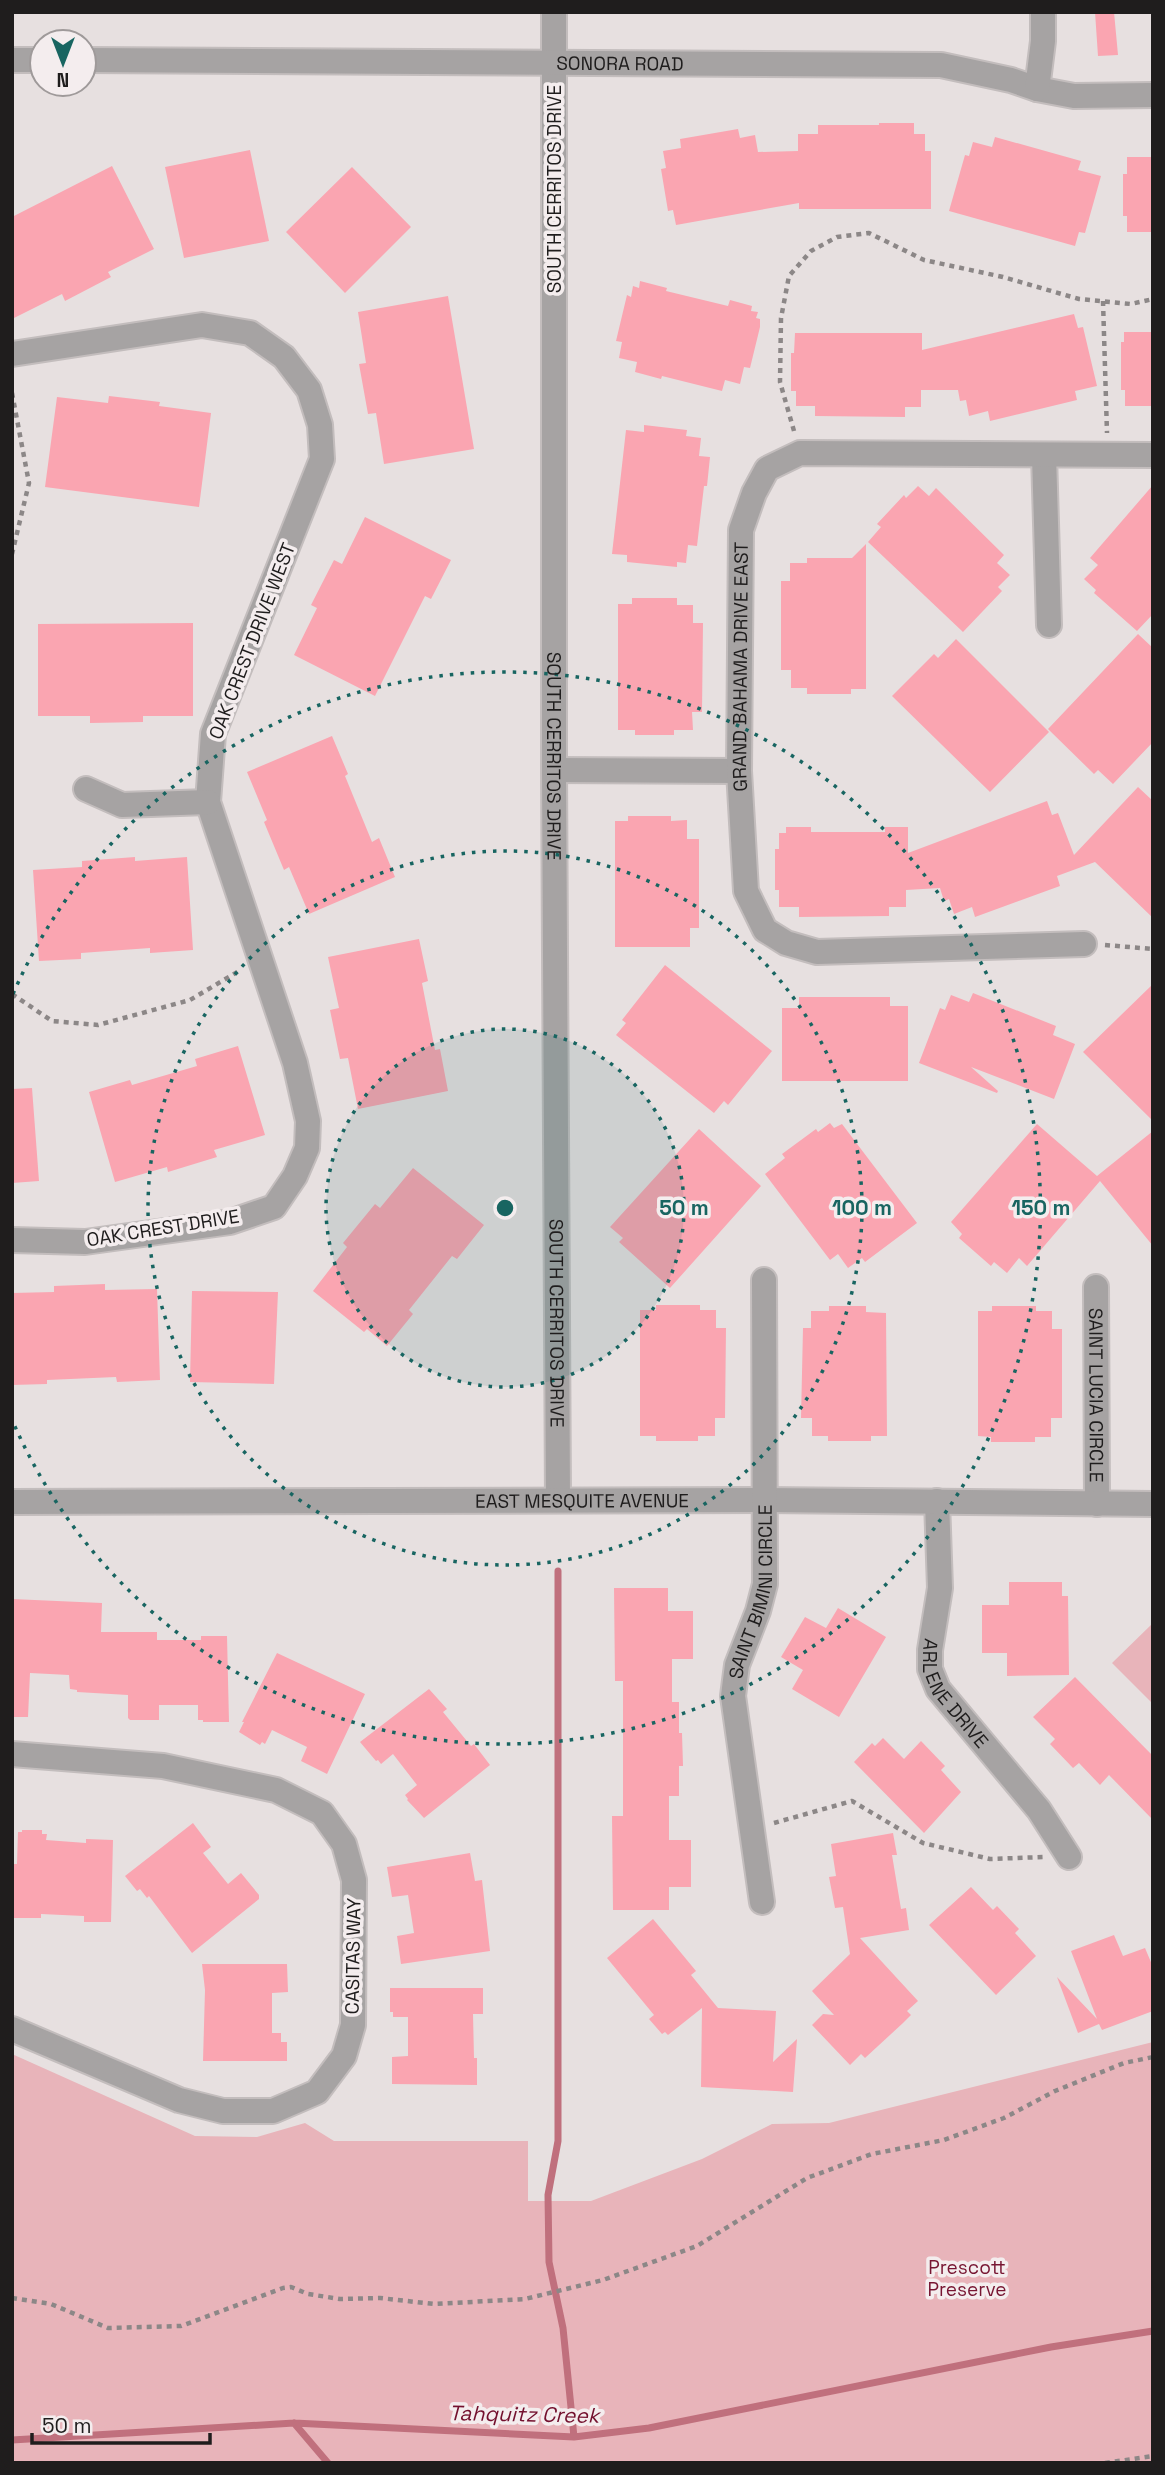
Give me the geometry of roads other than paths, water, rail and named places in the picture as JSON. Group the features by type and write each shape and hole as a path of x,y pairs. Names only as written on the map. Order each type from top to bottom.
{"street":[{"name":"SOUTH CERRITOS DRIVE","path":"554,12 558,1500"},
{"path":"1037,89 1043,41 1043,12"},
{"name":"SONORA ROAD","path":"98,61 941,65 1074,96 1153,95"},
{"name":"OAK CREST DRIVE WEST","path":"12,354 202,325 250,332 284,357 309,390 320,425 322,458 213,734 208,802 295,1063 308,1121 307,1148 295,1176"},
{"name":"GRAND BAHAMA DRIVE EAST","path":"1084,944 817,952 786,943 765,930 746,891 739,771 741,530 754,493 767,469 800,453 1153,455"},
{"path":"1044,455 1049,625"},
{"path":"554,769 739,771"},
{"path":"86,789 122,805 208,802"},
{"name":"OAK CREST DRIVE","path":"12,1240 85,1242 230,1222 274,1206 295,1176"},
{"name":"SAINT BIMINI CIRCLE","path":"762,1902 733,1696 737,1665 758,1611 765,1584 764,1280"},
{"name":"SAINT LUCIA CIRCLE","path":"1096,1287 1097,1504"},
{"name":"EAST MESQUITE AVENUE","path":"12,1502 765,1500 1153,1504"},
{"name":"ARLENE DRIVE","path":"937,1501 940,1588 930,1650 930,1669 938,1689 1040,1810 1069,1857"},
{"name":"CASITAS WAY","path":"12,1754 163,1766 276,1790 323,1814 344,1844 354,1880 353,2025 344,2056 317,2092 272,2110 223,2110 178,2100 12,2029"}],"waterway":[{"path":"558,1571 558,2141 548,2195 549,2262 563,2328 574,2437"},
{"name":"Tahquitz Creek","path":"12,2440 294,2423 574,2437 649,2428 1051,2347 1153,2331"},
{"path":"294,2423 328,2463"}],"park label":[{"name":"Prescott Preserve","path":"967,2278"}]}
